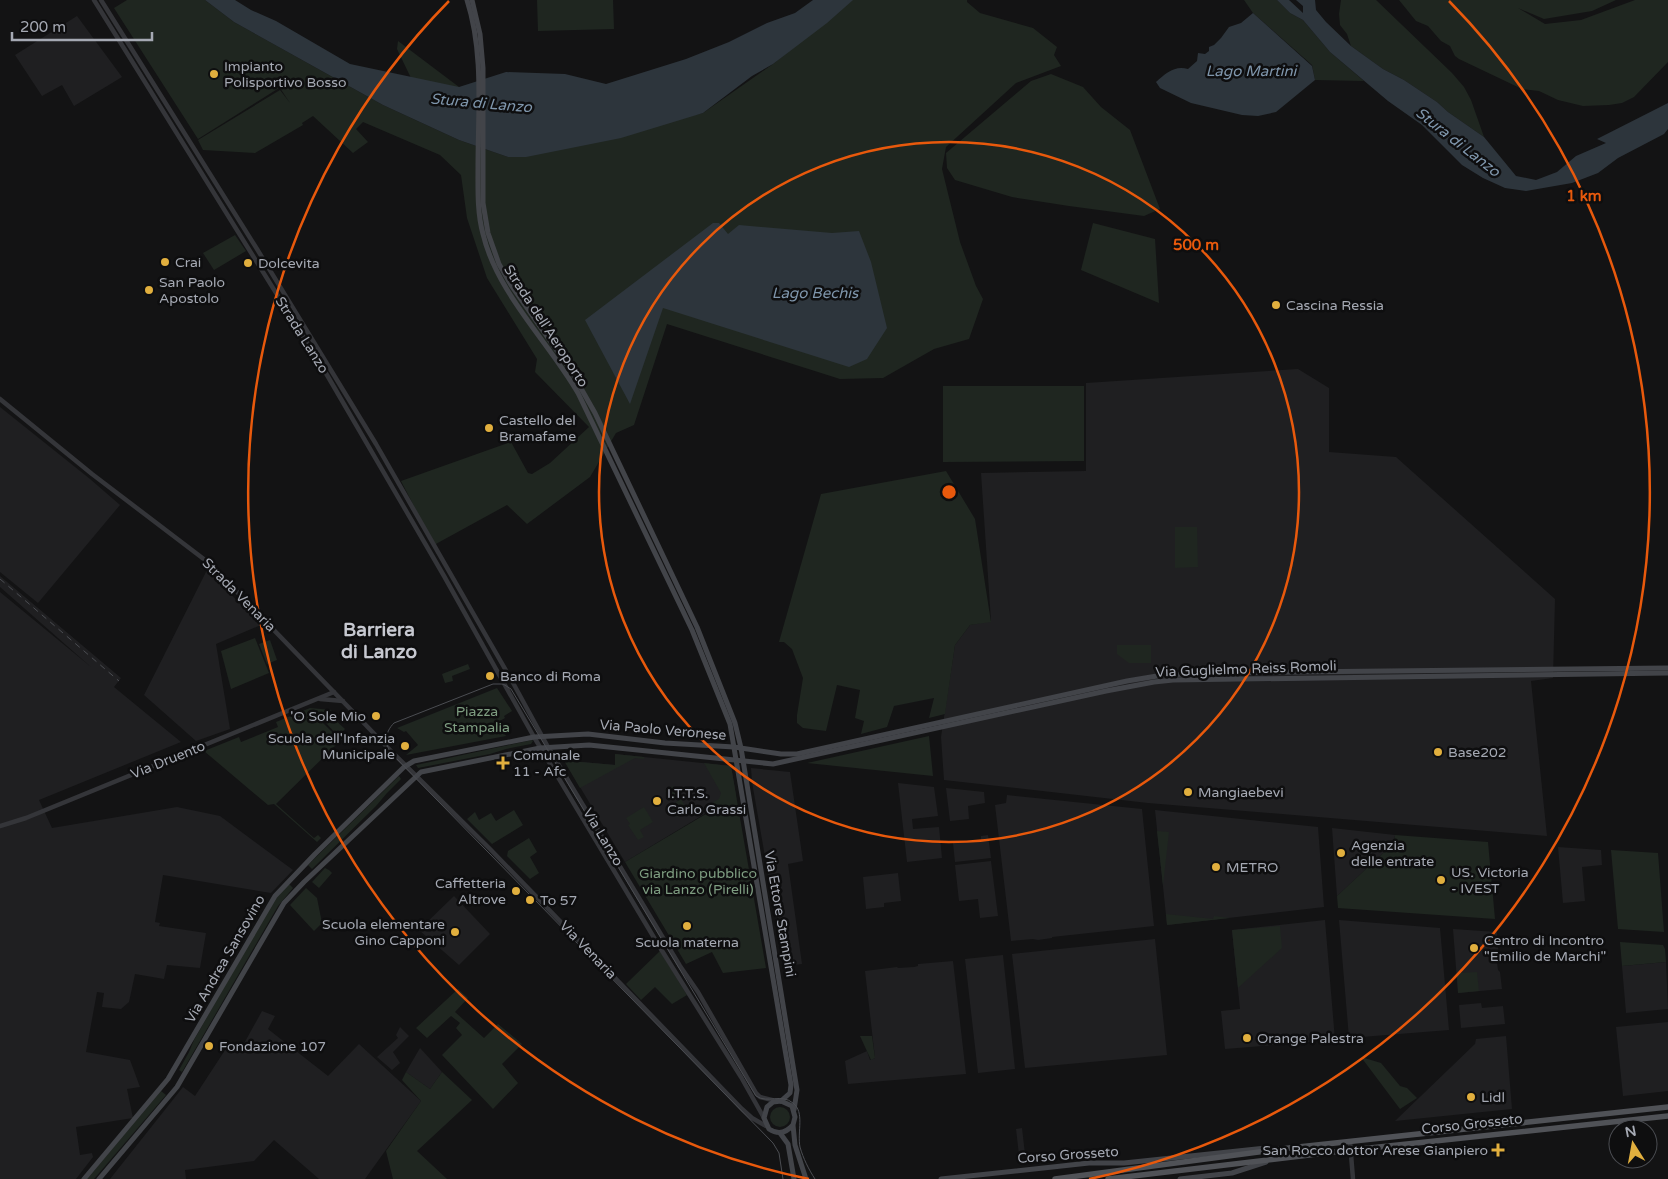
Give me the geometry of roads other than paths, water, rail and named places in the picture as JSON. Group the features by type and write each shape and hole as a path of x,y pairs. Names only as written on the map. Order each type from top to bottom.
{"main road":[{"name":"Strada dell'Aeroporto","path":"467,0 474,26 477,59 483,203 488,233 499,264 511,285 570,369 595,413 697,627 732,724"},
{"name":"Strada dell'Aeroporto","path":"472,0 478,22 482,51 481,173"},
{"name":"Via Guglielmo Reiss Romoli","path":"781,754 808,752 1096,687 1163,675 1668,668"},
{"name":"Via Guglielmo Reiss Romoli","path":"773,764 1106,691 1163,681 1668,673"},
{"name":"Via Ettore Stampini","path":"732,724 734,747 740,761 797,1090 794,1110"},
{"name":"Via Ettore Stampini","path":"732,724 741,748 740,761 791,1086 790,1093 779,1101"},
{"name":"Via Paolo Veronese","path":"543,737 588,734 664,743 734,747 781,754"},
{"path":"406,766 414,761 534,737 543,737"},
{"name":"Via Paolo Veronese","path":"548,747 589,745 773,764"},
{"path":"416,776 421,772 548,747"},
{"name":"Via Andrea Sansovino","path":"84,1179 168,1080 273,899 321,848 406,766"},
{"name":"Via Andrea Sansovino","path":"99,1179 177,1087 284,903 305,880 416,776"},
{"path":"779,1101 788,1103 794,1110 796,1118 788,1131 780,1133 772,1131 766,1126 764,1118 767,1107 779,1101"},
{"name":"Corso Grosseto","path":"1055,1179 1287,1148 1668,1107"},
{"name":"Corso Grosseto","path":"1108,1179 1278,1158 1668,1116"},
{"path":"793,1125 796,1152 806,1179"},
{"path":"780,1133 788,1144 794,1179"},
{"name":"Corso Grosseto","path":"941,1179 1089,1163 1124,1163 1269,1148 1287,1148"},
{"name":"Corso Grosseto","path":"1180,1179 1232,1173 1278,1158"}],"street":[{"name":"Strada Lanzo","path":"94,0 327,375 501,676"},
{"name":"Strada Lanzo","path":"102,0 371,436 502,663"},
{"name":"Strada Venaria","path":"0,399 95,476 209,563 370,729"},
{"name":"Via Lanzo","path":"502,663 548,747 680,966 698,992 756,1092 760,1097 779,1101"},
{"name":"Via Lanzo","path":"501,676 540,748 764,1118"},
{"name":"Via Druento","path":"0,826 26,818 334,692"},
{"path":"318,699 343,701"},
{"name":"Via Venaria","path":"370,729 492,851 742,1109 752,1118 766,1126"},
{"path":"1350,1142 1353,1179"}],"water":[{"name":"Stura di Lanzo","path":"205,0 235,0 251,10 276,21 350,64 459,87 506,72 565,74 606,84 686,59 729,42 767,23 795,13 813,0 853,0 827,23 773,64 752,76 703,113 621,138 526,157 508,157 459,140 383,105 234,22"},
{"name":"Stura di Lanzo","path":"1277,0 1289,0 1303,13 1303,6 1296,0 1315,0 1316,10 1351,46 1383,69 1404,80 1437,102 1484,137 1516,176 1536,180 1557,172 1576,156 1606,143 1597,139 1668,103 1668,129 1664,134 1618,158 1598,173 1572,183 1526,191 1505,188 1483,178 1462,165 1422,125 1388,101 1330,52 1303,20 1290,13"},
{"name":"Lago Martini","path":"1253,13 1312,66 1315,80 1276,112 1258,116 1242,115 1191,103 1160,88 1156,82 1163,76 1175,69 1188,69 1197,61 1198,53 1205,54 1209,51 1209,47 1221,38 1229,27 1241,23"},
{"name":"Lago Bechis","path":"713,223 719,223 728,234 739,225 832,233 859,231 871,262 887,328 867,359 849,367 663,308 630,404 585,320"}],"tram line":[{"path":"783,1179 779,1153 773,1143 391,753 386,738 394,723 493,684 503,684 511,689 756,1096 765,1099 788,1100 797,1107 800,1117 800,1147 806,1164 815,1179"}],"railway":[{"path":"0,579 119,681"}],"place":[{"name":"Impianto Polisportivo Bosso","path":"214,74"},
{"name":"Crai","path":"165,262"},
{"name":"Dolcevita","path":"248,263"},
{"name":"San Paolo Apostolo","path":"149,290"},
{"name":"Cascina Ressia","path":"1276,305"},
{"name":"Castello del Bramafame","path":"489,428"},
{"name":"Banco di Roma","path":"490,676"},
{"name":"'O Sole Mio","path":"376,716"},
{"name":"Scuola dell'Infanzia Municipale","path":"405,746"},
{"name":"Base202","path":"1438,752"},
{"name":"Comunale 11 - Afc","path":"503,763"},
{"name":"Mangiaebevi","path":"1188,792"},
{"name":"I.T.T.S. Carlo Grassi","path":"657,801"},
{"name":"Agenzia delle entrate","path":"1341,853"},
{"name":"METRO","path":"1216,867"},
{"name":"US. Victoria - IVEST","path":"1441,880"},
{"name":"Caffetteria Altrove","path":"516,891"},
{"name":"To 57","path":"530,900"},
{"name":"Scuola materna","path":"687,926"},
{"name":"Scuola elementare Gino Capponi","path":"455,932"},
{"name":"Centro di Incontro \"Emilio de Marchi\"","path":"1474,948"},
{"name":"Orange Palestra","path":"1247,1038"},
{"name":"Fondazione 107","path":"209,1046"},
{"name":"Lidl","path":"1471,1097"},
{"name":"San Rocco dottor Arese Gianpiero","path":"1498,1150"}],"district":[{"name":"Barriera di Lanzo","path":"379,641"}],"park label":[{"name":"Piazza Stampalia","path":"477,720"},
{"name":"Giardino pubblico via Lanzo (Pirelli)","path":"698,882"}]}
